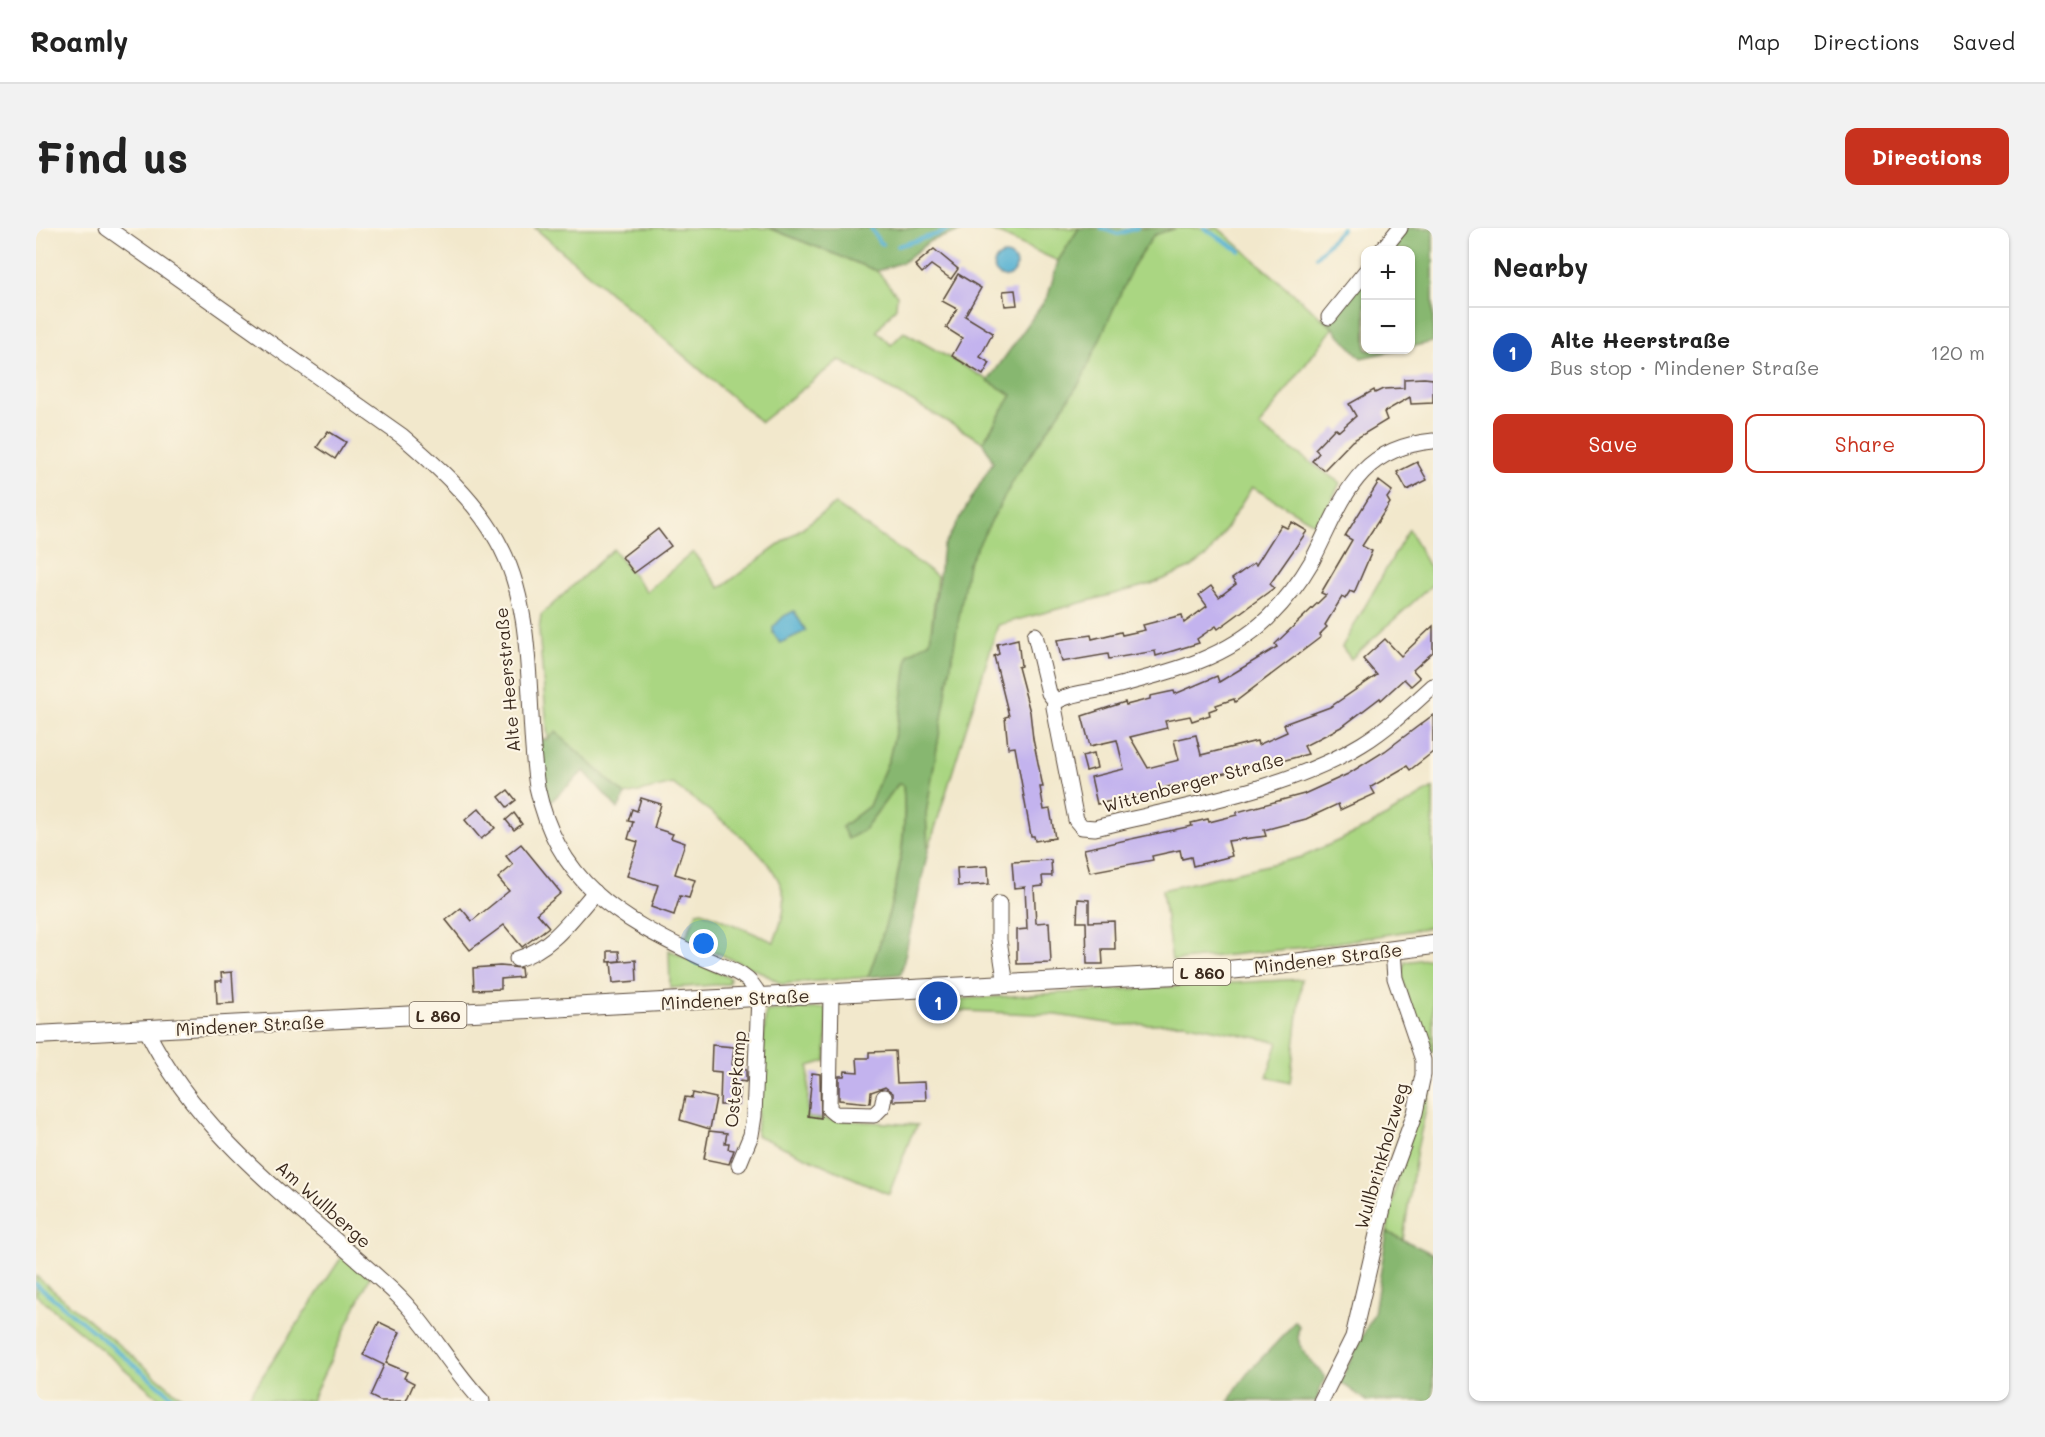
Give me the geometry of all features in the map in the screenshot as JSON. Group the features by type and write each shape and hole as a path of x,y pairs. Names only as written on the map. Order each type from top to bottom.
{"main road":[{"name":"Mindener Straße","path":"36,1035 147,1031 1176,975 1433,945"}],"street":[{"name":"Alte Heerstraße","path":"107,228 402,436 438,467 481,516 501,549 518,591 523,620 534,764 542,813 564,858 580,880 595,892 674,944 744,976 755,985 759,996"},
{"path":"1385,246 1400,228"},
{"path":"1329,317 1361,276"},
{"path":"1035,635 1049,693 1056,702 1187,667 1209,658 1249,634 1283,602 1297,584 1346,493 1360,473 1389,452 1404,445 1433,441"},
{"name":"Wittenberger Straße","path":"1056,702 1054,707 1076,820 1082,826 1095,828 1278,782 1310,771 1370,739 1433,686"},
{"path":"517,959 542,949 557,936 595,892"},
{"path":"999,904 999,940 1006,985"},
{"name":"Wullbrinkholzweg","path":"1321,1401 1353,1337 1391,1177 1415,1113 1428,1061 1395,978 1393,951"},
{"path":"831,994 829,1109 835,1114 874,1115 882,1107 884,1097"},
{"name":"Osterkamp","path":"739,1164 751,1135 754,1116 759,996"},
{"name":"Am Wullberge","path":"147,1031 171,1076 208,1122 278,1190 394,1292 482,1401"}],"green space":[{"path":"535,228 769,228 877,271 897,295 896,307 877,331 891,345 904,332 1013,394 983,442 839,360 761,422"},
{"path":"769,228 970,228 930,241 903,262 877,271"},
{"path":"986,228 1079,228 1058,261"},
{"path":"1079,228 1176,228 1154,235 1133,266 1081,381 1014,479 968,564 926,813 928,851 901,974 868,977 891,907 901,858 904,834 903,785 898,784 863,831 848,839 842,827 869,806 889,759 901,708 908,655 930,641 943,547 993,462 983,442 1012,395 988,381 1048,296 1058,261"},
{"path":"1176,228 1218,228 1333,328 1259,426 1340,483 1319,526 1252,487 1207,556 1190,568 1151,584 998,625 928,851 926,814 967,564 1133,266 1154,234"},
{"path":"1394,228 1433,228 1433,342 1415,346 1415,246 1379,246"},
{"path":"1361,269 1361,354 1380,354 1361,358 1323,317"},
{"path":"835,504 937,576 930,641 901,708 889,759 869,806 842,827 863,831 899,783 903,785 903,834 896,883 884,931 868,977 781,984 763,973 685,939 697,912 702,911 774,942 783,914 784,897 779,881 769,865 755,849 721,819 673,784 625,795 556,733 548,739 539,630 541,615 613,549 646,592 693,552 720,588"},
{"path":"1409,529 1433,575 1433,584 1351,659 1342,647"},
{"path":"556,732 625,795 618,809 584,771 547,805 538,740 548,739"},
{"path":"1433,788 1433,927 1316,946 1172,961 1162,890 1302,857 1366,828"},
{"path":"669,950 730,978 729,984 670,988"},
{"path":"1433,958 1433,1052 1426,1053 1401,975 1405,962"},
{"path":"1302,979 1290,1083 1267,1077 1278,1042 1184,1023 1120,1025 1057,1015 941,1010 944,1000"},
{"path":"827,1008 826,1061 809,1066 807,1118 918,1125 911,1136 889,1194 756,1135 766,1011"},
{"path":"1430,1068 1433,1078 1417,1149 1403,1240 1387,1232 1400,1164"},
{"path":"1387,1232 1433,1254 1433,1401 1367,1401 1340,1382 1374,1313"},
{"path":"343,1255 370,1277 311,1401 246,1401"},
{"path":"36,1276 186,1401 163,1401 36,1295"},
{"path":"1295,1321 1299,1326 1301,1348 1325,1377 1316,1401 1229,1401 1252,1368"}],"water":[{"path":"1005,255 1013,258 1016,266 1013,274 1005,277 997,274 994,266 997,258"},
{"path":"794,611 806,631 780,643 773,633 773,627 784,616"}],"building":[{"path":"934,249 958,269 951,279 931,265 922,273 915,265"},
{"path":"958,274 981,288 965,316 993,333 980,357 990,363 983,375 952,356 962,338 946,328 957,309 942,301"},
{"path":"1015,290 1017,305 1005,306 1003,291"},
{"path":"1404,379 1433,379 1433,403 1411,404 1410,397 1384,412 1387,420 1352,441 1324,470 1312,461 1319,453 1315,449 1335,428 1339,431 1356,416 1349,404 1374,390 1375,393 1383,389 1404,388"},
{"path":"328,431 346,442 335,459 317,447"},
{"path":"1417,462 1427,480 1407,490 1397,472"},
{"path":"1379,481 1392,491 1387,498 1390,503 1362,546 1372,551 1354,593 1350,591 1345,599 1342,597 1325,625 1327,627 1319,635 1321,637 1235,702 1234,699 1216,705 1217,708 1209,711 1210,715 1192,721 1190,716 1165,721 1167,728 1130,737 1148,768 1179,760 1174,740 1196,735 1201,755 1257,741 1258,745 1287,732 1284,724 1330,707 1377,675 1363,659 1385,639 1401,656 1433,626 1433,652 1413,670 1420,678 1411,686 1404,679 1381,700 1380,698 1343,726 1304,746 1308,754 1252,769 1252,767 1207,777 1208,780 1162,788 1162,791 1097,804 1091,777 1124,769 1117,740 1090,746 1082,716 1125,702 1126,705 1150,699 1150,696 1174,691 1175,694 1217,676 1219,682 1277,647 1275,644 1326,595 1321,593 1352,540 1345,536"},
{"path":"1292,522 1307,531 1270,584 1274,588 1218,629 1216,626 1197,639 1199,643 1156,656 1155,651 1109,659 1108,654 1062,662 1057,640 1091,635 1092,639 1121,632 1122,635 1145,630 1143,625 1182,615 1184,623 1207,606 1199,595 1211,586 1219,597 1236,584 1232,579 1254,563 1256,565 1281,525 1287,528"},
{"path":"658,529 671,546 634,573 622,557"},
{"path":"1018,639 1021,666 1018,667 1030,712 1043,787 1040,787 1044,810 1050,809 1055,838 1035,841 1034,836 1031,836 1015,747 1008,748 1005,717 1009,716 994,656 999,654 997,644"},
{"path":"1433,715 1433,752 1410,770 1407,766 1371,787 1375,794 1340,810 1338,804 1306,819 1264,830 1266,836 1228,841 1232,856 1193,866 1191,857 1182,859 1180,850 1152,856 1153,860 1090,872 1084,849 1192,826 1191,823 1208,819 1209,822 1237,815 1237,812 1304,794 1348,774 1385,751"},
{"path":"1094,753 1097,768 1086,771 1082,756"},
{"path":"508,790 516,800 507,807 499,797"},
{"path":"641,798 661,804 654,828 673,834 671,838 685,843 675,874 695,880 689,898 680,896 674,915 651,907 658,885 627,876 638,842 628,839 633,822 628,821 632,809 637,811"},
{"path":"479,808 495,828 481,839 465,820"},
{"path":"514,813 522,824 514,830 506,820"},
{"path":"521,844 561,893 537,913 549,927 522,947 504,925 470,950 446,920 461,908 472,921 509,891 498,878 513,865 506,856"},
{"path":"1051,860 1052,876 1042,876 1043,886 1034,887 1036,923 1049,922 1051,963 1017,964 1017,930 1027,929 1025,887 1014,888 1012,862"},
{"path":"988,866 989,884 958,886 957,868"},
{"path":"1078,899 1089,900 1089,922 1114,921 1115,949 1102,949 1103,964 1087,964 1086,922 1077,922"},
{"path":"608,951 619,951 620,961 608,962"},
{"path":"636,960 637,981 613,983 611,962"},
{"path":"500,966 521,968 522,977 501,979 501,989 474,990 473,968"},
{"path":"232,972 234,1003 217,1004 216,981 222,981 221,973"},
{"path":"712,1045 734,1047 732,1066 746,1069 746,1082 740,1081 738,1105 720,1105 721,1072 711,1071"},
{"path":"895,1051 897,1083 925,1082 926,1100 893,1101 893,1093 885,1087 871,1092 870,1103 839,1100 839,1076 844,1076 845,1071 858,1072 857,1058 869,1058 869,1052"},
{"path":"812,1073 820,1074 821,1118 808,1116"},
{"path":"693,1093 716,1098 710,1129 680,1120 685,1097 692,1098"},
{"path":"709,1131 727,1133 725,1143 729,1143 728,1149 734,1150 729,1164 704,1159"},
{"path":"379,1322 400,1332 386,1363 407,1372 404,1378 414,1383 406,1401 380,1401 370,1396 384,1365 363,1355"}],"waterway":[{"path":"871,228 879,242 883,244"},
{"path":"898,246 950,228"},
{"path":"1101,228 1118,234 1137,228"},
{"path":"1204,228 1240,251"},
{"path":"1317,256 1342,228"},
{"path":"36,1284 178,1401"}],"place":[{"name":"Alte Heerstraße","path":"938,1001"}]}
